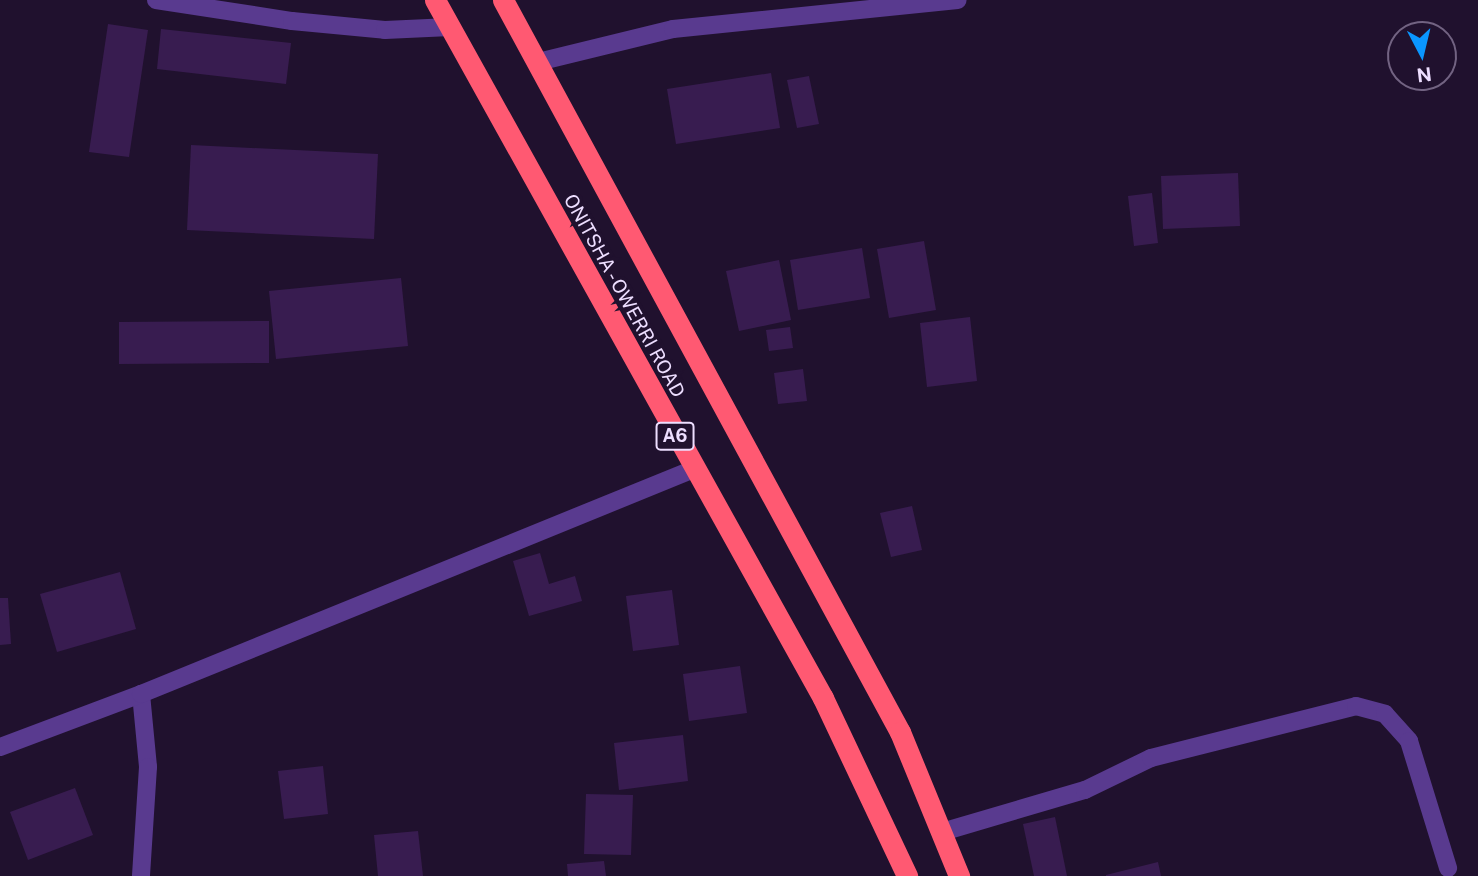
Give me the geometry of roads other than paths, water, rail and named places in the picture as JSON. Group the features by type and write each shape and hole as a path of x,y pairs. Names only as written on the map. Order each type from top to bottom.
{"highway":[{"name":"ONITSHA - OWERRI ROAD","path":"435,0 823,698 906,876"},
{"name":"ONITSHA - OWERRI ROAD","path":"503,0 900,732 959,876"}],"street":[{"path":"156,0 292,21 386,30 450,27"},
{"path":"538,62 673,29 958,0"},
{"path":"0,747 141,694 694,469"},
{"path":"141,694 148,767 141,876"},
{"path":"942,832 1085,790 1151,758 1356,706 1385,714 1409,741 1448,868"}]}
